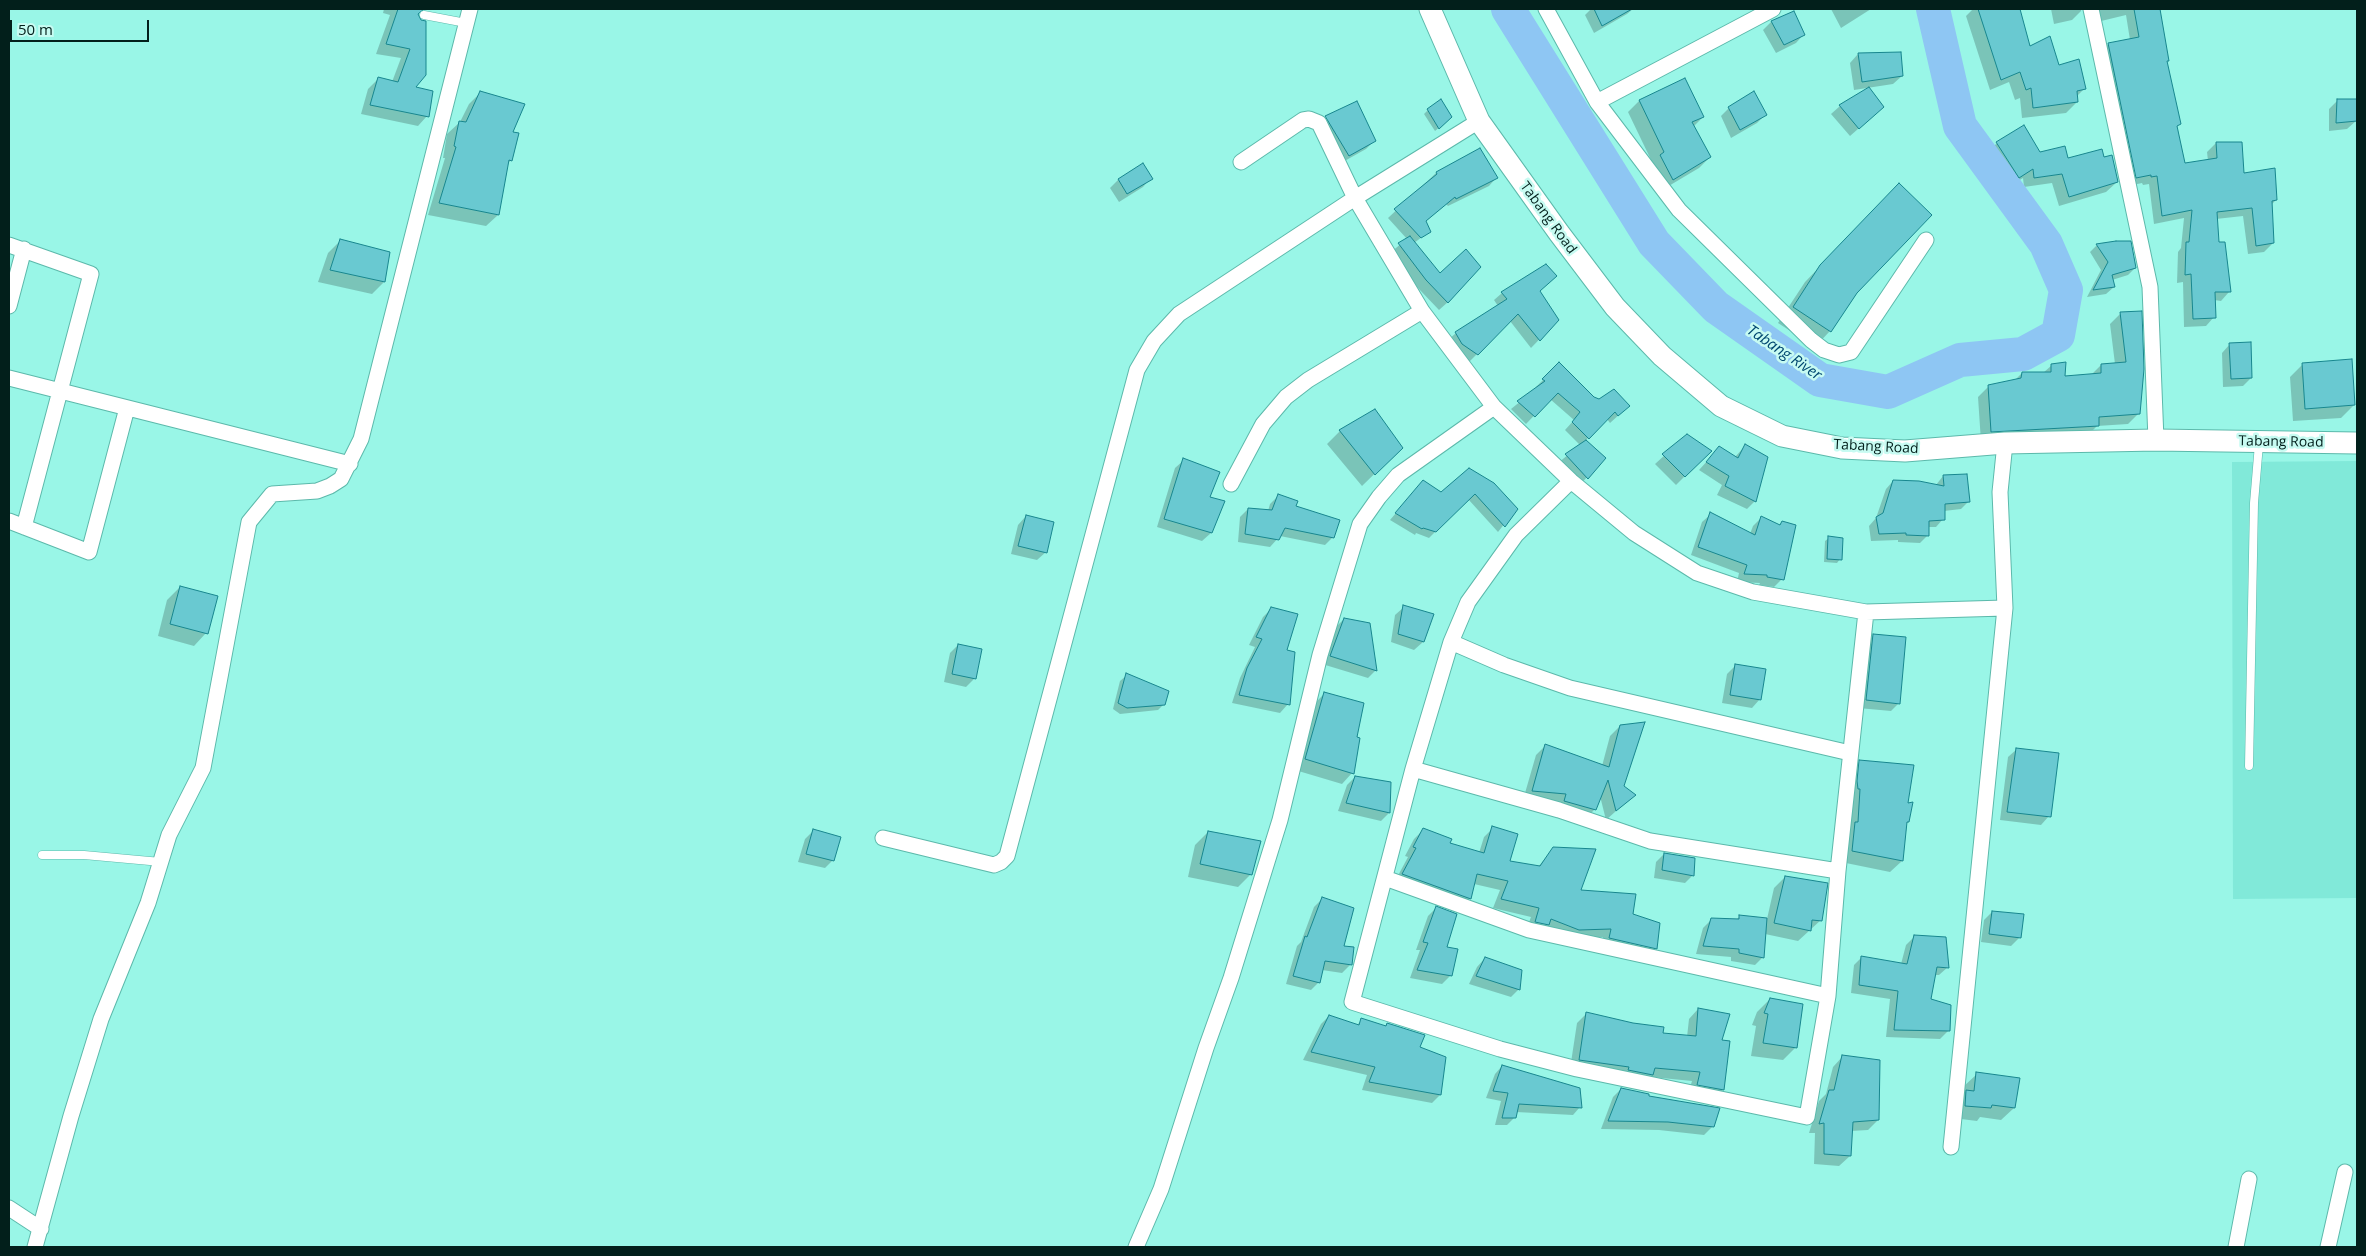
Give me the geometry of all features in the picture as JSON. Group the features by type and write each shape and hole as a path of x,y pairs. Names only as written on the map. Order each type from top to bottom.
{"main road":[{"name":"Tabang Road","path":"1430,9 1479,121 1615,307 1662,356 1721,406 1782,436 1842,448 1905,451 2005,444 2156,440 2357,443"}],"street":[{"path":"1546,9 1597,102 1679,210 1811,340 1824,350 1838,355 1851,352 1926,240"},
{"path":"1597,102 1773,9"},
{"path":"2091,9 2150,287 2156,440"},
{"path":"35,1247 71,1116 101,1019 148,903 169,835 203,768 249,522 272,494 317,491 341,479 361,439 468,16"},
{"path":"1241,162 1303,120 1313,120 1319,123 1355,198 1422,310 1494,407 1570,481 1634,533 1697,572 1753,592 1866,612 2005,608"},
{"path":"883,838 994,865 1007,856 1137,370 1154,341 1179,314 1355,198 1479,121"},
{"path":"9,245 91,274 24,527"},
{"path":"9,306 24,249"},
{"path":"1231,484 1263,424 1286,397 1308,380 1422,310"},
{"path":"9,378 350,464"},
{"path":"1136,1247 1161,1189 1206,1048 1237,960 1280,820 1320,655 1360,524 1379,497 1398,475 1494,407"},
{"path":"9,521 89,552 127,408"},
{"path":"1950,1146 2005,608 2000,492 2005,444"},
{"path":"1570,481 1516,535 1468,602 1451,642 1413,770 1352,1002 1500,1049 1577,1068 1807,1117 1828,996 1838,871 1866,612"},
{"path":"1451,642 1504,665 1570,688 1850,754"},
{"path":"1413,770 1559,810 1650,841 1838,871"},
{"path":"1385,878 1530,930 1828,996"},
{"path":"2328,1247 2345,1172"},
{"path":"2236,1247 2249,1179"},
{"path":"9,1208 40,1229"}],"lane":[{"path":"424,15 468,16"},
{"path":"2249,766 2254,503 2259,442"},
{"path":"42,855 84,855 161,862"}],"shaded area":[{"path":"2357,461 2357,898 2233,899 2232,462"}],"building":[{"path":"398,9 424,9 418,14 421,20 426,21 426,75 416,87 433,91 429,117 370,105 378,77 398,82 410,49 386,44"},
{"path":"1594,9 1632,9 1602,26"},
{"path":"1978,9 2020,9 2030,46 2050,36 2059,65 2079,59 2086,89 2077,91 2078,102 2033,108 2031,88 2026,90 2020,72 2001,80"},
{"path":"2134,9 2160,9 2169,61 2167,61 2181,124 2177,126 2185,163 2217,158 2216,142 2242,142 2244,173 2275,168 2277,200 2272,201 2274,243 2256,246 2252,208 2217,212 2219,242 2225,242 2231,292 2215,292 2216,318 2193,319 2191,274 2185,275 2186,242 2189,242 2192,210 2162,216 2157,176 2151,177 2151,175 2136,178 2108,43 2139,37"},
{"path":"1794,11 1805,35 1784,45 1771,21"},
{"path":"1901,52 1903,76 1862,82 1858,53"},
{"path":"1685,78 1704,117 1692,122 1711,157 1673,180 1660,155 1664,152 1639,100"},
{"path":"1869,87 1884,107 1859,129 1839,105"},
{"path":"480,91 525,104 513,132 519,133 512,161 509,160 499,215 439,203 456,147 454,146 459,121 466,122"},
{"path":"1754,91 1767,115 1740,130 1728,107"},
{"path":"1441,99 1452,117 1439,129 1427,109"},
{"path":"2337,99 2357,99 2357,121 2336,123"},
{"path":"1357,101 1376,141 1349,156 1325,116"},
{"path":"2024,125 2040,152 2065,146 2068,158 2102,149 2104,157 2112,155 2118,182 2069,197 2062,174 2034,178 2033,169 2019,178 1996,142"},
{"path":"1480,148 1498,178 1456,199 1455,197 1426,221 1431,232 1421,238 1394,209 1437,174 1436,172"},
{"path":"1143,163 1153,179 1127,194 1118,179"},
{"path":"1899,183 1932,215 1857,293 1831,332 1793,307 1820,265"},
{"path":"1410,236 1440,273 1466,249 1481,267 1448,303 1426,280 1398,243"},
{"path":"340,239 390,252 385,282 330,270"},
{"path":"2131,241 2136,268 2112,275 2115,287 2093,290 2108,262 2096,244"},
{"path":"1546,264 1557,276 1540,291 1559,320 1540,341 1518,314 1478,355 1462,344 1455,332 1507,299 1501,292"},
{"path":"2142,311 2144,369 2140,414 2099,417 2099,426 1991,432 1988,385 2021,378 2022,372 2051,372 2051,364 2066,362 2065,376 2101,373 2101,364 2126,362 2120,312"},
{"path":"2251,342 2252,378 2231,379 2229,343"},
{"path":"2352,359 2355,405 2305,409 2302,363"},
{"path":"1559,362 1594,397 1599,399 1614,389 1630,406 1618,416 1615,412 1589,439 1572,422 1580,412 1558,393 1535,417 1517,401 1545,381 1542,379"},
{"path":"1375,409 1403,448 1375,475 1339,430"},
{"path":"1687,434 1712,451 1685,477 1662,454"},
{"path":"1586,440 1606,458 1588,479 1565,454"},
{"path":"1745,444 1768,457 1756,502 1725,486 1729,476 1706,462 1719,446 1738,458"},
{"path":"1183,458 1220,472 1210,497 1225,501 1212,533 1164,519"},
{"path":"1469,468 1494,483 1518,509 1505,527 1475,494 1436,532 1422,529 1395,513 1423,480 1441,492"},
{"path":"1967,474 1970,502 1945,504 1945,520 1929,521 1929,536 1906,535 1906,533 1879,534 1876,517 1883,513 1893,480 1919,481 1944,486 1943,475"},
{"path":"1278,494 1298,501 1296,506 1340,520 1334,538 1285,528 1279,540 1245,534 1248,508 1272,510"},
{"path":"1710,512 1755,535 1761,516 1780,525 1782,521 1796,525 1784,580 1767,577 1767,575 1744,574 1747,565 1698,547"},
{"path":"1026,515 1054,522 1047,553 1018,546"},
{"path":"1828,536 1843,538 1842,560 1827,559"},
{"path":"180,586 218,596 208,634 170,624"},
{"path":"1403,605 1434,614 1424,642 1398,634"},
{"path":"1271,607 1298,614 1287,650 1295,652 1290,705 1239,695 1247,668 1262,639 1256,637"},
{"path":"1344,618 1370,623 1377,671 1330,656"},
{"path":"1873,634 1906,637 1900,704 1866,700"},
{"path":"958,644 982,649 976,679 952,674"},
{"path":"1735,664 1766,669 1761,700 1730,695"},
{"path":"1126,673 1169,691 1165,705 1127,708 1118,703"},
{"path":"1324,692 1364,703 1357,737 1360,738 1354,774 1305,759"},
{"path":"1645,722 1624,786 1636,795 1616,811 1608,780 1596,810 1564,801 1566,794 1532,791 1545,744 1609,767 1620,725"},
{"path":"2016,748 2059,753 2051,817 2007,812"},
{"path":"1859,760 1914,765 1908,803 1913,802 1909,822 1907,822 1903,861 1852,851 1855,822 1858,822 1860,789 1858,789 1857,781"},
{"path":"1355,776 1391,782 1390,813 1346,803"},
{"path":"1492,826 1518,834 1510,861 1540,866 1553,847 1596,849 1581,890 1636,894 1633,914 1660,923 1657,949 1609,938 1611,929 1579,930 1551,919 1549,925 1535,922 1539,908 1501,899 1508,881 1477,874 1471,899 1402,874 1416,848 1413,847 1423,828 1452,839 1450,843 1484,853"},
{"path":"813,829 841,837 834,861 806,854"},
{"path":"1208,831 1261,841 1252,875 1200,864"},
{"path":"1664,853 1695,858 1694,876 1662,870"},
{"path":"1785,876 1828,883 1822,921 1812,920 1811,931 1774,923"},
{"path":"1322,897 1354,908 1344,946 1354,947 1352,965 1325,961 1320,983 1293,976 1305,936 1307,937"},
{"path":"1436,906 1457,914 1447,947 1458,949 1452,976 1417,970 1428,943 1423,942"},
{"path":"1992,911 2024,914 2021,938 1989,934"},
{"path":"1739,915 1767,918 1764,958 1739,953 1739,949 1703,946 1711,918 1739,919"},
{"path":"1914,935 1946,937 1949,968 1937,967 1931,999 1951,1005 1950,1031 1894,1030 1898,991 1859,985 1861,956 1907,964"},
{"path":"1485,957 1522,970 1520,990 1476,976"},
{"path":"1770,998 1803,1004 1797,1048 1763,1043 1768,1014 1764,1013"},
{"path":"1698,1008 1730,1014 1722,1040 1730,1041 1724,1090 1697,1085 1700,1072 1655,1068 1653,1075 1628,1070 1629,1067 1579,1060 1586,1012 1633,1023 1664,1027 1663,1033 1696,1036"},
{"path":"1329,1015 1359,1025 1361,1018 1386,1026 1387,1023 1425,1035 1420,1047 1446,1057 1441,1095 1369,1082 1375,1067 1311,1052"},
{"path":"1842,1055 1880,1060 1879,1120 1853,1122 1851,1156 1824,1154 1824,1123 1819,1124 1829,1090 1834,1090"},
{"path":"1502,1065 1580,1088 1582,1108 1519,1104 1516,1118 1502,1118 1508,1093 1493,1091"},
{"path":"1976,1072 2020,1078 2015,1108 1992,1105 1991,1108 1965,1106 1966,1090 1974,1091"},
{"path":"1621,1088 1649,1094 1649,1096 1720,1108 1714,1127 1668,1122 1608,1121"}],"waterway":[{"name":"Tabang River","path":"1508,9 1654,243 1716,307 1820,380 1888,392 1960,360 2023,354 2058,335 2066,290 2046,244 1960,126 1933,9"}]}
